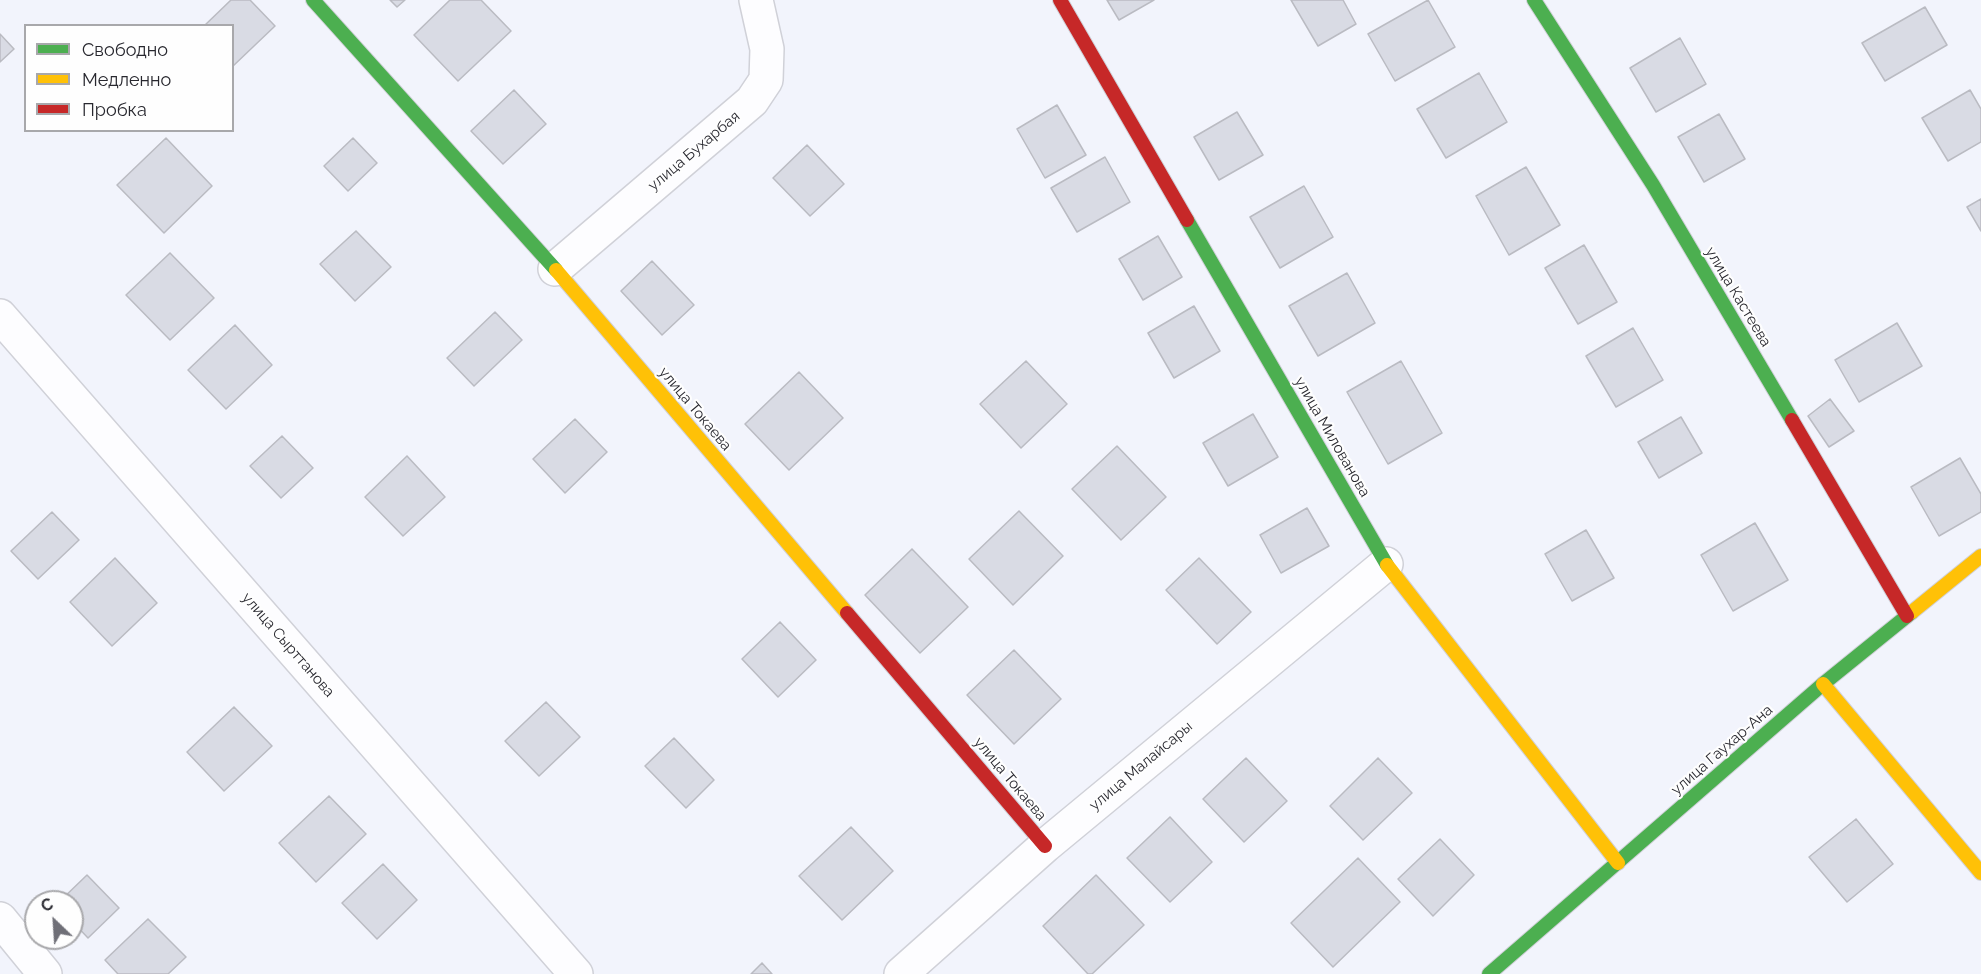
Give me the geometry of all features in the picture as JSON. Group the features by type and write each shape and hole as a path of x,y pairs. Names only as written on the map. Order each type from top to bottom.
{"street":[{"name":"улица Токаева","path":"313,0 555,269 1045,846"},
{"name":"улица Бухарбая","path":"555,269 752,101 766,80 767,49 756,0"},
{"name":"улица Милованова","path":"1060,0 1386,564 1618,863"},
{"name":"улица Кастеева","path":"1534,0 1653,185 1907,616"},
{"name":"улица Сырттанова","path":"0,316 576,974"},
{"name":"улица Гаухар-Ана","path":"1489,974 1823,684 1976,560"},
{"path":"1976,560 1977,580"},
{"name":"улица Малайсары","path":"901,974 1045,846 1386,564"},
{"path":"1823,684 1981,873"},
{"path":"0,919 45,974"}],"building":[{"path":"231,0 250,0 275,26 234,65 234,24 206,24"},
{"path":"390,0 405,0 397,7"},
{"path":"450,0 481,0 511,31 458,81 414,35"},
{"path":"1107,0 1154,0 1119,20"},
{"path":"1291,0 1343,0 1356,24 1318,46"},
{"path":"1428,0 1455,47 1395,81 1368,34"},
{"path":"1925,7 1947,45 1885,81 1862,43"},
{"path":"0,34 14,49 0,62"},
{"path":"1680,38 1706,84 1656,112 1630,68"},
{"path":"1479,73 1507,122 1446,158 1417,109"},
{"path":"514,90 546,124 503,164 471,131"},
{"path":"1970,90 1981,109 1981,142 1948,161 1922,118"},
{"path":"1057,105 1086,155 1045,178 1017,129"},
{"path":"1237,112 1263,155 1219,180 1194,137"},
{"path":"1719,114 1745,159 1704,182 1678,137"},
{"path":"166,138 212,186 164,233 117,185"},
{"path":"353,138 377,163 348,191 324,166"},
{"path":"807,145 844,184 810,216 773,178"},
{"path":"1105,157 1130,202 1077,232 1051,188"},
{"path":"1526,167 1560,225 1509,255 1476,196"},
{"path":"1304,186 1333,237 1280,268 1250,217"},
{"path":"1981,199 1981,231 1967,207"},
{"path":"356,231 391,267 355,301 320,264"},
{"path":"1158,236 1182,277 1143,300 1119,259"},
{"path":"1584,245 1617,302 1578,324 1545,268"},
{"path":"170,253 214,298 170,340 126,295"},
{"path":"652,261 694,305 662,335 621,291"},
{"path":"1347,273 1375,323 1318,356 1289,306"},
{"path":"1194,306 1220,351 1174,378 1148,333"},
{"path":"495,312 522,340 474,386 447,358"},
{"path":"1897,323 1922,366 1859,402 1835,360"},
{"path":"235,325 272,365 226,409 188,370"},
{"path":"1633,328 1663,380 1616,407 1586,356"},
{"path":"1026,361 1067,404 1021,448 980,404"},
{"path":"1401,361 1442,433 1388,464 1347,392"},
{"path":"799,372 843,418 789,470 745,424"},
{"path":"1830,399 1854,431 1829,447 1808,416"},
{"path":"1253,414 1278,457 1228,486 1203,443"},
{"path":"1681,417 1702,453 1659,478 1638,442"},
{"path":"575,419 607,452 565,493 533,459"},
{"path":"282,436 313,468 281,498 250,466"},
{"path":"1117,446 1166,497 1121,540 1072,489"},
{"path":"407,456 445,497 403,536 365,497"},
{"path":"1960,458 1981,494 1981,512 1939,536 1911,487"},
{"path":"1307,508 1329,546 1281,573 1260,535"},
{"path":"1019,511 1063,556 1013,605 969,559"},
{"path":"52,512 79,540 38,579 11,551"},
{"path":"1755,523 1788,580 1733,611 1701,555"},
{"path":"1586,530 1614,578 1572,601 1545,554"},
{"path":"912,549 968,607 920,653 865,595"},
{"path":"115,558 157,603 112,646 70,602"},
{"path":"1199,558 1251,612 1217,644 1166,590"},
{"path":"780,622 816,660 778,697 742,659"},
{"path":"1014,650 1061,699 1014,744 967,695"},
{"path":"546,702 580,737 539,776 505,741"},
{"path":"234,707 272,746 224,791 187,752"},
{"path":"674,738 714,780 686,808 645,766"},
{"path":"1246,758 1287,801 1244,842 1203,799"},
{"path":"1378,758 1412,793 1363,840 1330,806"},
{"path":"329,796 366,834 316,882 279,843"},
{"path":"1170,817 1212,862 1170,902 1127,858"},
{"path":"1856,819 1893,864 1847,902 1809,857"},
{"path":"851,827 893,871 842,920 799,876"},
{"path":"1440,839 1474,875 1433,916 1398,879"},
{"path":"1358,858 1400,902 1333,967 1291,923"},
{"path":"383,864 417,900 377,939 342,903"},
{"path":"87,875 119,908 88,938 84,934 84,890 71,890"},
{"path":"1096,875 1144,925 1092,974 1088,974 1043,926"},
{"path":"148,919 186,957 168,974 118,974 105,960"},
{"path":"762,963 772,974 751,974"}],"traffic: fast":[{"path":"313,0 556,270"},
{"path":"1534,0 1653,185 1792,420"},
{"path":"1187,220 1387,565"},
{"path":"1489,974 1823,684 1912,612"}],"traffic: slow":[{"path":"556,270 847,613"},
{"path":"1912,612 1981,556"},
{"path":"1387,565 1618,863"},
{"path":"1823,684 1981,873"}],"traffic: jam":[{"path":"1060,0 1187,220"},
{"path":"1792,420 1907,616"},
{"path":"847,613 1045,846"}]}
